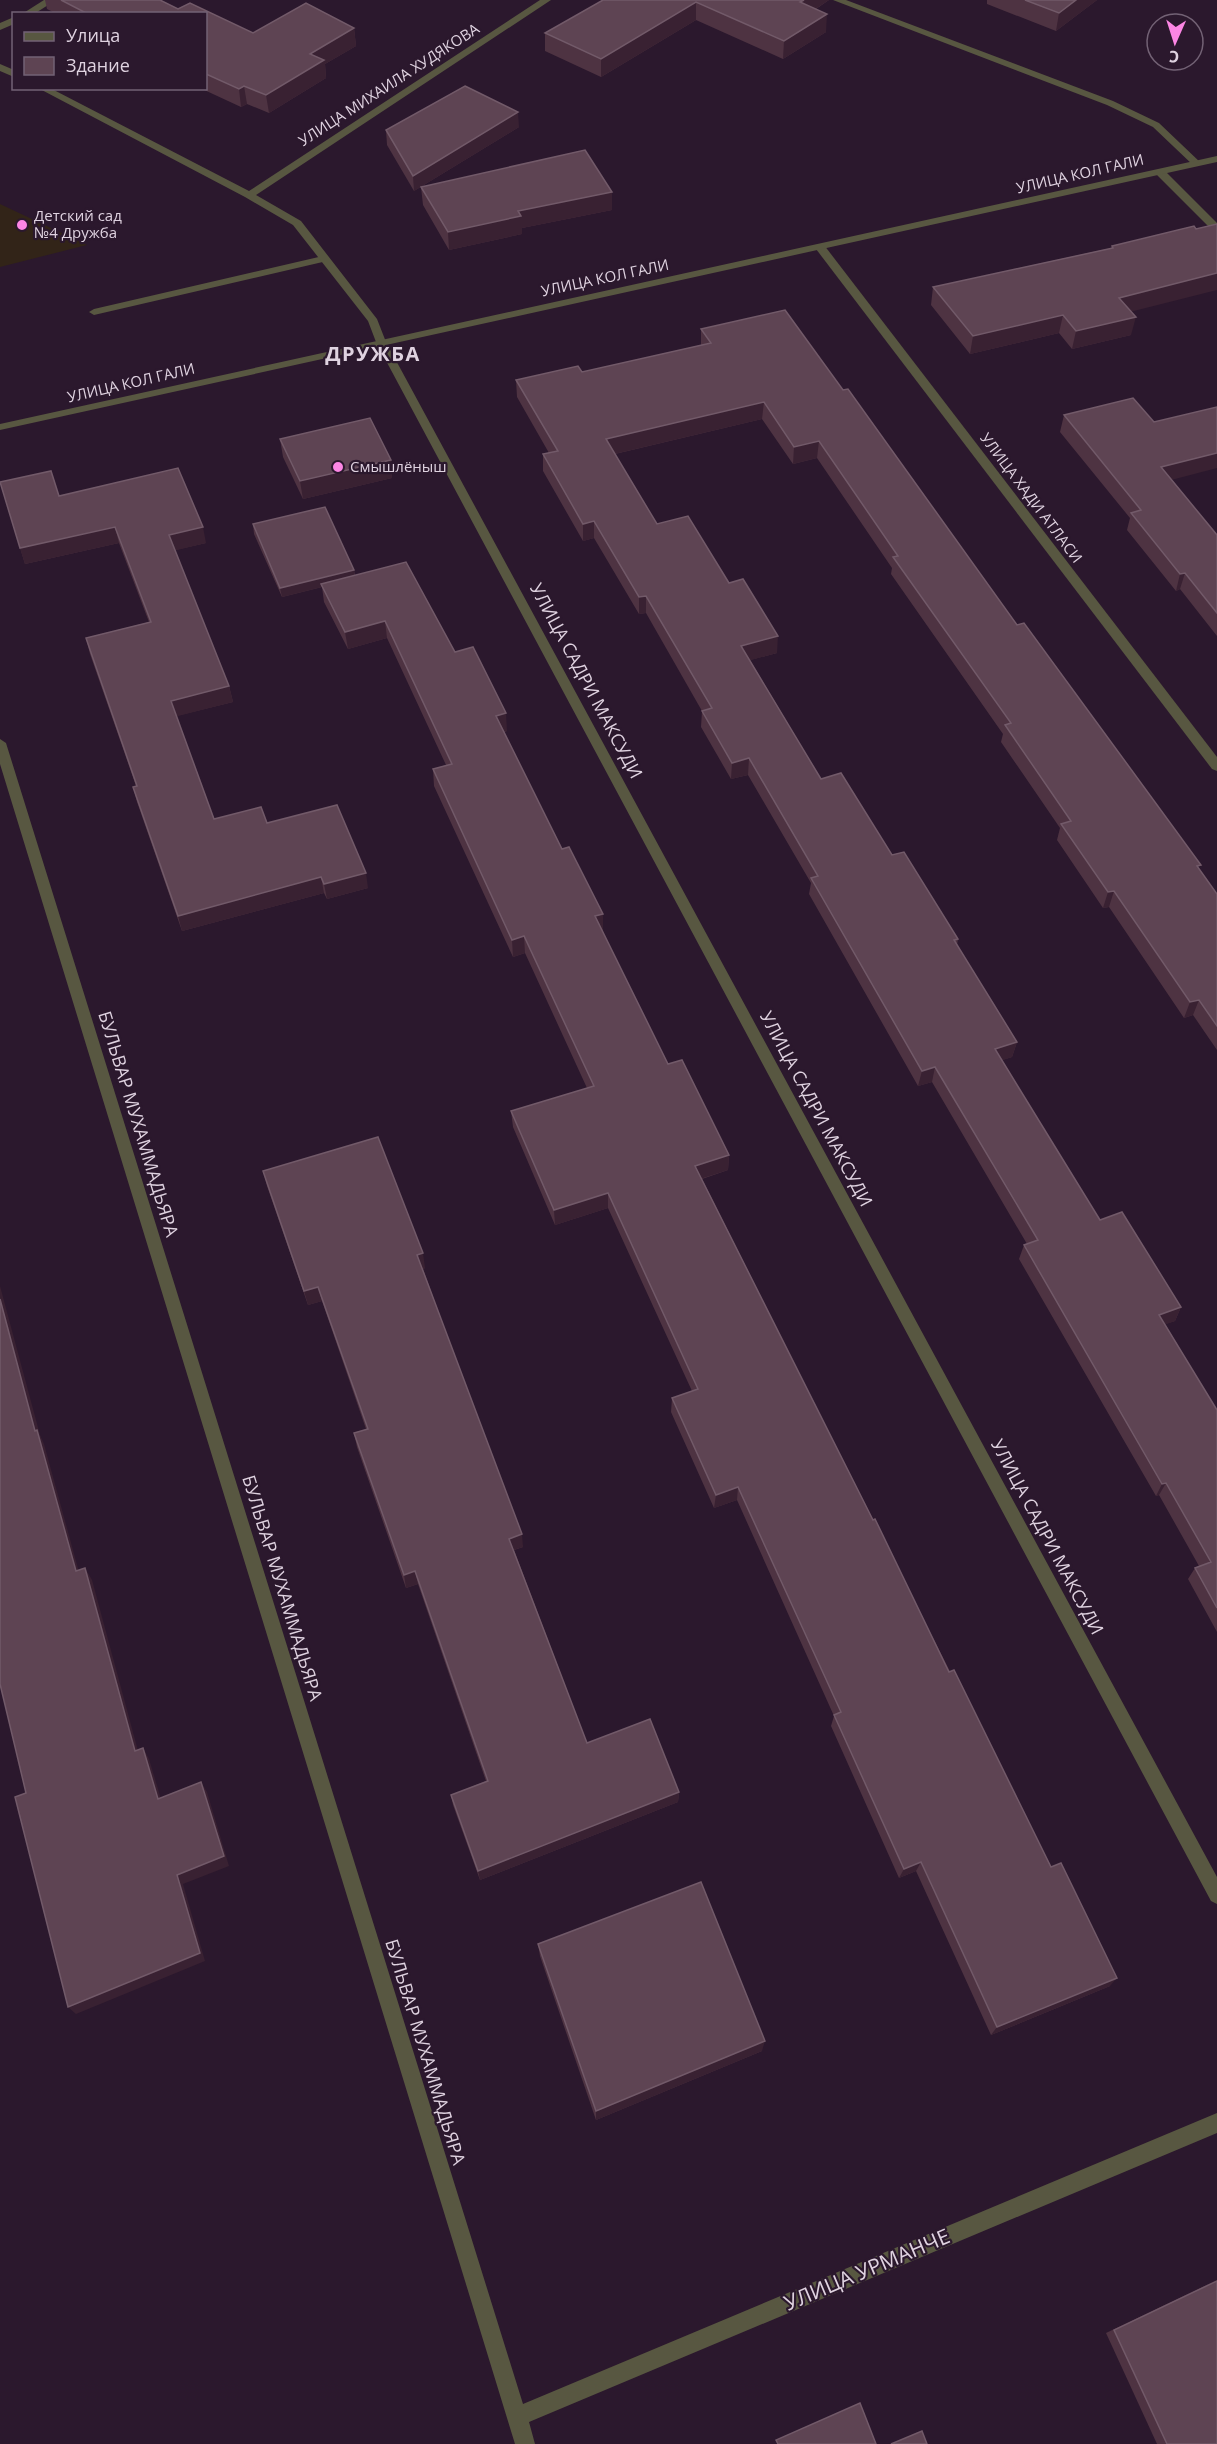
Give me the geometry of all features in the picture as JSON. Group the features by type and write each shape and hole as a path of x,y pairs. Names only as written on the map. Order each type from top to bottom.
{"street":[{"path":"30,12 51,0"},
{"name":"УЛИЦА МИХАИЛА ХУДЯКОВА","path":"249,195 546,0"},
{"path":"838,0 1110,103 1156,125 1197,164"},
{"name":"УЛИЦА САДРИ МАКСУДИ","path":"46,90 249,195 297,223 373,321 381,342 1217,1895"},
{"name":"УЛИЦА КОЛ ГАЛИ","path":"0,428 1217,159"},
{"path":"1160,172 1217,229"},
{"name":"УЛИЦА ХАДИ АТЛАСИ","path":"820,248 1217,766"},
{"path":"94,312 323,259"},
{"name":"БУЛЬВАР МУХАММАДЬЯРА","path":"0,743 525,2444"},
{"name":"УЛИЦА УРМАНЧЕ","path":"518,2417 1217,2123"}],"shaded area":[{"name":"Детский сад №4 Дружба","path":"0,204 87,245 0,267"}],"building":[{"path":"61,0 160,0 178,9 190,3 253,33 306,3 354,28 310,54 324,60 266,95 244,86 239,89 207,74 207,12 84,12"},
{"path":"603,0 804,0 800,2 827,14 784,41 696,2 601,59 545,33"},
{"path":"1025,0 1076,0 1059,13"},
{"path":"465,86 518,112 413,176 386,130"},
{"path":"585,150 612,192 518,211 521,216 448,232 421,187"},
{"path":"1217,224 1217,273 1119,298 1136,317 1076,331 1063,315 973,336 933,287 1113,248 1112,246 1194,226 1196,229"},
{"path":"785,310 843,390 848,389 1017,625 1024,623 1201,865 1197,866 1217,894 1217,1026 1199,1000 1190,1002 1114,891 1108,892 1061,824 1071,821 1005,725 1011,723 893,557 898,556 819,441 794,447 764,402 606,439 657,524 688,516 729,583 743,579 778,636 741,646 821,779 841,773 892,855 904,852 958,939 954,940 1017,1042 995,1049 1100,1220 1122,1212 1181,1307 1159,1315 1217,1410 1217,1608 1195,1568 1211,1562 1166,1483 1162,1484 1024,1245 1038,1240 935,1067 922,1071 811,878 818,876 749,758 732,763 702,711 712,708 646,596 639,597 594,521 583,524 543,454 558,451 516,380 578,366 582,372 711,343 701,329"},
{"path":"1133,398 1154,422 1217,407 1217,453 1161,467 1217,535 1217,613 1185,573 1180,574 1131,513 1141,510 1064,415"},
{"path":"370,418 391,460 300,481 280,439"},
{"path":"178,468 203,527 169,535 229,686 171,701 214,819 261,807 267,823 337,805 366,873 324,884 321,877 178,916 133,787 137,786 86,638 151,622 115,527 20,548 0,482 51,471 59,496"},
{"path":"325,507 354,570 280,588 253,524"},
{"path":"406,562 455,652 473,647 506,713 496,716 562,849 569,847 603,914 595,916 668,1064 682,1060 729,1155 695,1166 873,1520 875,1519 949,1672 954,1670 1051,1867 1061,1863 1117,1978 997,2027 921,1862 904,1869 834,1715 841,1712 738,1487 716,1495 672,1398 698,1389 608,1193 554,1210 511,1111 594,1086 524,936 512,940 433,769 452,764 385,621 345,632 321,584"},
{"path":"378,1137 423,1253 417,1255 522,1534 509,1539 587,1743 650,1719 679,1792 478,1871 451,1795 488,1781 415,1571 404,1575 354,1433 368,1429 318,1287 304,1291 263,1171"},
{"path":"0,1299 35,1431 37,1430 76,1571 85,1568 135,1751 143,1748 158,1799 201,1782 224,1856 177,1875 200,1953 68,2007 15,1797 26,1793 0,1684"},
{"path":"701,1882 765,2041 596,2111 538,1944"},
{"path":"1217,2281 1217,2444 1167,2444 1114,2330"},
{"path":"860,2403 876,2444 778,2444 776,2440"},
{"path":"922,2431 927,2444 891,2444"}],"place":[{"name":"Детский сад №4 Дружба","path":"22,225"},
{"name":"Смышлёныш","path":"338,467"}],"district":[{"name":"ДРУЖБА","path":"373,354"}]}
